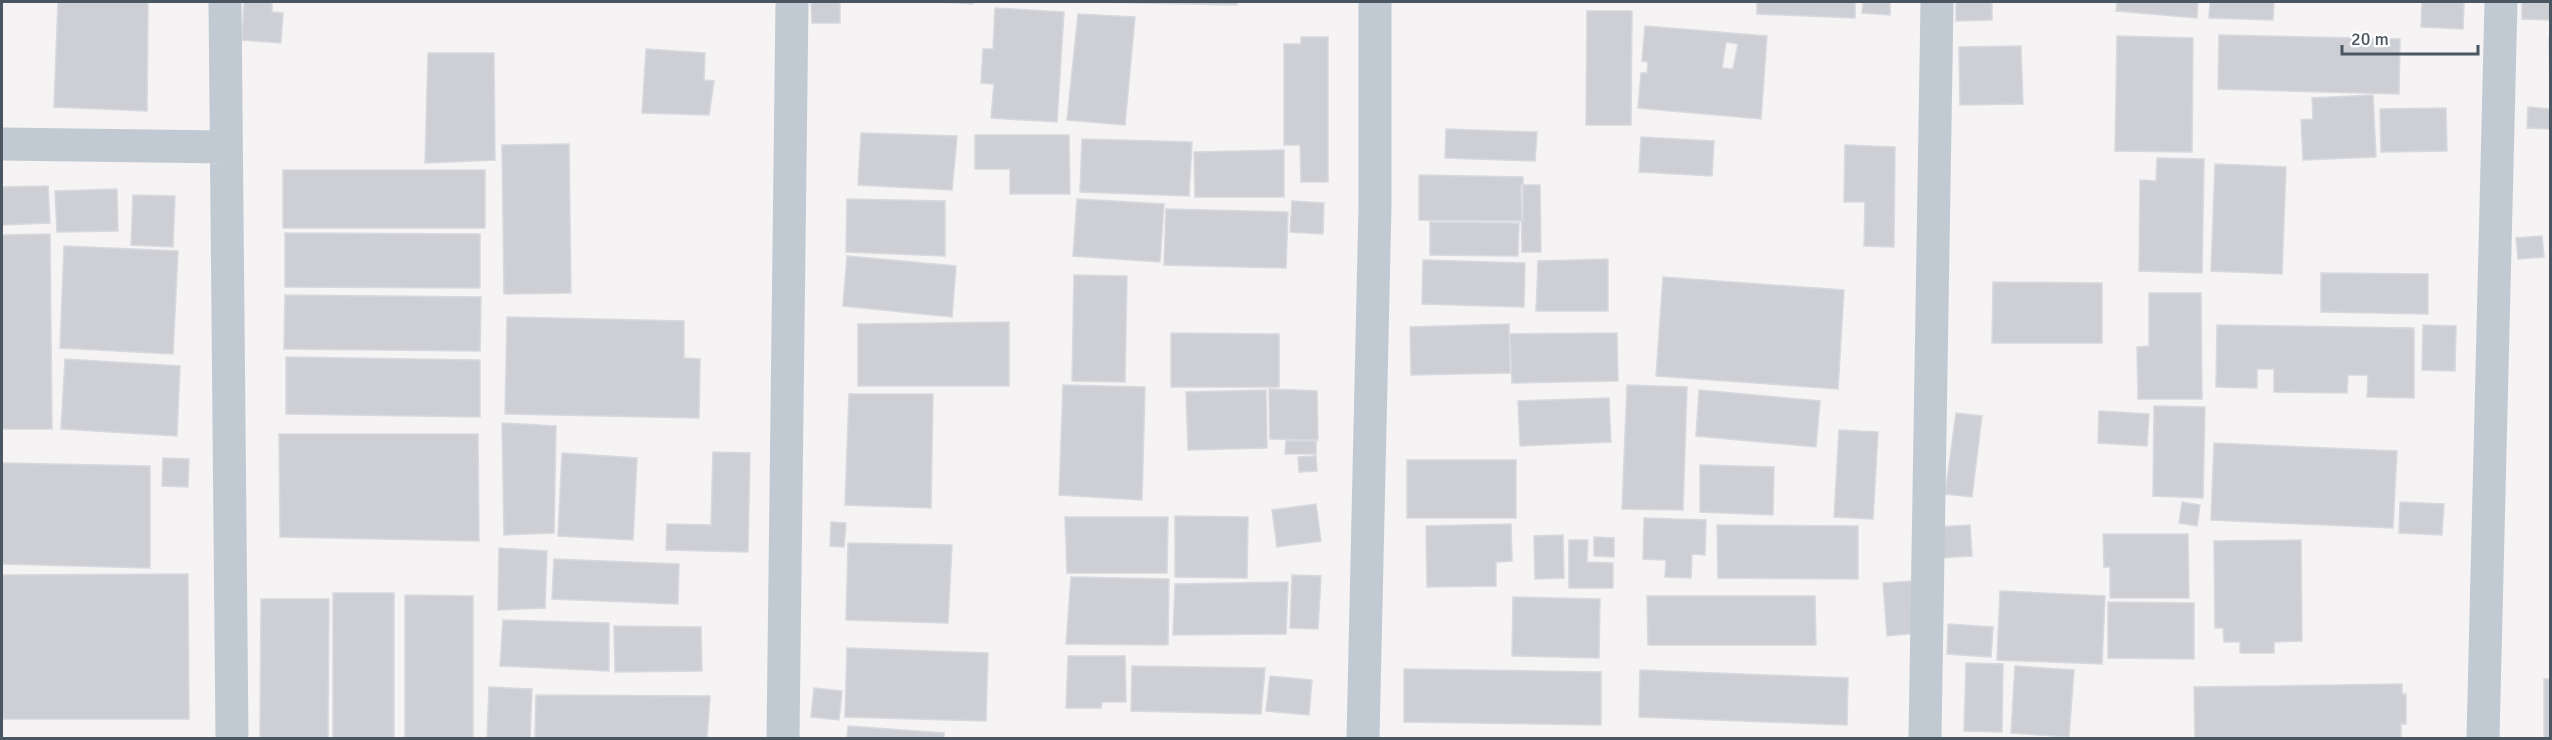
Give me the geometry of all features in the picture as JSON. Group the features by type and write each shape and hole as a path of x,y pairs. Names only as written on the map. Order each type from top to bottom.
{"street":[{"path":"225,2 232,738"},
{"path":"783,738 792,2"},
{"path":"1363,738 1375,206 1375,2"},
{"path":"1925,738 1937,2"},
{"path":"2484,738 2501,2"},
{"path":"2,144 226,147"}],"building":[{"path":"58,2 148,2 147,111 54,107"},
{"path":"244,2 272,2 272,12 283,13 281,43 242,40"},
{"path":"811,2 840,2 840,23 812,23"},
{"path":"940,2 973,2 973,4"},
{"path":"1090,2 1237,2 1237,5"},
{"path":"1757,2 1855,2 1855,18 1757,14"},
{"path":"1863,2 1890,2 1890,15 1862,13"},
{"path":"1956,2 1992,2 1992,20 1956,21"},
{"path":"2117,2 2198,2 2197,18 2116,11"},
{"path":"2210,2 2274,2 2273,20 2209,18"},
{"path":"2422,2 2464,2 2463,29 2421,27"},
{"path":"2522,2 2550,2 2550,20 2522,19"},
{"path":"995,8 1064,12 1057,122 991,118 994,84 981,83 983,49 993,49"},
{"path":"1587,11 1632,11 1631,125 1586,125"},
{"path":"1078,14 1135,17 1125,125 1067,120"},
{"path":"1645,26 1767,36 1761,119 1638,108 1641,73 1647,73 1648,62 1642,61","holes":["1726,42 1738,44 1733,69 1722,68"]},
{"path":"2219,35 2400,39 2399,94 2218,89"},
{"path":"2117,36 2193,38 2192,152 2115,151"},
{"path":"1301,37 1328,37 1328,182 1301,182 1300,145 1284,145 1284,44 1301,44"},
{"path":"2549,37 2550,37 2550,90"},
{"path":"2021,46 2023,104 1960,105 1959,47"},
{"path":"646,49 705,53 704,80 714,81 709,115 642,113"},
{"path":"428,53 494,53 495,160 425,163"},
{"path":"2373,95 2376,157 2303,160 2301,120 2313,119 2312,98"},
{"path":"2528,107 2550,109 2550,129 2527,128"},
{"path":"2446,108 2447,151 2381,152 2380,109"},
{"path":"1446,129 1537,132 1535,161 1445,158"},
{"path":"861,133 957,136 952,190 858,185"},
{"path":"975,135 1069,135 1070,194 1010,194 1010,169 975,169"},
{"path":"1641,137 1714,141 1712,176 1639,172"},
{"path":"1082,139 1192,142 1189,196 1080,192"},
{"path":"569,144 571,293 504,294 502,145"},
{"path":"1845,145 1895,147 1894,247 1864,246 1865,202 1844,202"},
{"path":"1284,150 1284,197 1195,197 1194,152"},
{"path":"2157,158 2204,159 2202,273 2139,271 2140,180 2156,181"},
{"path":"2215,164 2286,167 2282,274 2211,271"},
{"path":"283,170 485,170 485,228 283,228"},
{"path":"1419,175 1523,177 1523,221 1419,220"},
{"path":"1521,185 1540,185 1541,252 1522,252"},
{"path":"48,186 50,223 2,225 2,187"},
{"path":"117,189 118,231 57,232 55,191"},
{"path":"133,195 175,196 173,247 131,245"},
{"path":"847,199 945,201 945,256 846,252"},
{"path":"1077,199 1164,204 1160,262 1073,256"},
{"path":"1292,201 1324,203 1323,234 1290,232"},
{"path":"1166,209 1288,212 1286,268 1164,265"},
{"path":"1430,222 1519,223 1518,256 1430,255"},
{"path":"285,233 480,234 480,288 285,287"},
{"path":"50,234 52,429 2,429 2,235"},
{"path":"2542,236 2544,257 2518,259 2516,238"},
{"path":"64,246 178,251 173,354 60,348"},
{"path":"847,256 956,266 952,317 843,306"},
{"path":"1608,259 1608,311 1536,311 1538,261"},
{"path":"1423,260 1525,263 1524,307 1422,304"},
{"path":"2321,273 2428,274 2428,314 2321,312"},
{"path":"1074,275 1127,276 1125,382 1072,381"},
{"path":"1663,277 1844,290 1838,389 1656,376"},
{"path":"1993,282 2102,283 2102,343 1992,343"},
{"path":"2149,293 2201,293 2202,399 2138,399 2137,347 2149,346"},
{"path":"285,295 481,297 480,351 284,349"},
{"path":"507,317 684,321 684,358 700,359 699,418 505,414"},
{"path":"1009,322 1009,386 858,386 858,324"},
{"path":"1509,324 1510,373 1411,375 1410,327"},
{"path":"2217,325 2414,328 2414,398 2367,397 2368,375 2348,375 2347,393 2274,392 2274,369 2257,369 2257,388 2216,387"},
{"path":"2423,325 2456,326 2455,371 2422,370"},
{"path":"1171,333 1279,334 1279,387 1171,387"},
{"path":"1617,333 1618,381 1512,383 1510,334"},
{"path":"286,357 480,360 480,417 286,414"},
{"path":"65,359 180,366 177,436 61,429"},
{"path":"1063,385 1145,387 1142,500 1059,495"},
{"path":"1627,385 1687,387 1683,510 1622,509"},
{"path":"1269,389 1317,391 1318,440 1270,439"},
{"path":"1266,390 1267,448 1188,450 1186,392"},
{"path":"1699,390 1820,401 1816,447 1696,436"},
{"path":"849,394 933,394 931,508 845,505"},
{"path":"1609,398 1611,442 1520,446 1518,401"},
{"path":"2154,406 2205,407 2203,498 2153,496"},
{"path":"2099,411 2149,414 2147,446 2098,443"},
{"path":"1956,413 1982,416 1972,497 1945,494"},
{"path":"502,423 556,426 554,533 504,535"},
{"path":"1839,430 1878,432 1873,519 1834,517"},
{"path":"279,434 478,434 479,541 280,537"},
{"path":"1286,441 1316,441 1316,454 1285,454"},
{"path":"2214,443 2397,451 2393,528 2211,520"},
{"path":"713,452 750,453 748,552 666,550 667,524 711,525"},
{"path":"562,453 637,458 633,540 558,536"},
{"path":"1316,456 1317,471 1299,472 1298,457"},
{"path":"163,458 189,459 188,487 162,486"},
{"path":"1407,460 1516,460 1516,518 1407,518"},
{"path":"2,463 150,466 150,568 2,564"},
{"path":"1700,465 1774,467 1773,515 1700,512"},
{"path":"2182,502 2200,505 2197,526 2179,523"},
{"path":"2400,502 2444,504 2442,535 2399,533"},
{"path":"1316,504 1321,541 1277,547 1272,510"},
{"path":"1175,516 1248,517 1247,578 1175,577"},
{"path":"1065,517 1168,517 1167,573 1067,573"},
{"path":"1644,518 1706,520 1705,555 1692,554 1691,578 1665,577 1666,560 1643,559"},
{"path":"831,522 846,523 844,547 830,546"},
{"path":"1511,524 1512,561 1496,562 1496,586 1427,587 1426,526"},
{"path":"1717,525 1858,526 1858,579 1718,578"},
{"path":"1970,525 1972,556 1938,558 1936,527"},
{"path":"2103,534 2188,534 2189,598 2110,598 2110,567 2104,567"},
{"path":"1563,535 1564,578 1535,579 1534,536"},
{"path":"1594,537 1614,538 1614,557 1594,556"},
{"path":"1569,540 1588,540 1587,562 1613,563 1613,588 1569,588"},
{"path":"2301,540 2302,641 2274,642 2274,653 2240,653 2240,642 2224,642 2223,628 2215,628 2214,541"},
{"path":"848,543 952,545 948,623 846,620"},
{"path":"499,548 547,551 545,608 498,610"},
{"path":"554,559 679,564 678,604 552,599"},
{"path":"188,574 189,719 2,719 2,575"},
{"path":"1292,575 1321,576 1318,629 1290,628"},
{"path":"1071,577 1169,579 1168,645 1066,644"},
{"path":"1913,581 1917,633 1887,636 1883,583"},
{"path":"1288,582 1286,634 1173,635 1175,584"},
{"path":"2000,591 2105,596 2102,664 1997,660"},
{"path":"333,593 394,593 394,738 333,738"},
{"path":"405,595 473,596 473,738 405,738"},
{"path":"1647,596 1815,596 1816,645 1648,645"},
{"path":"1513,597 1600,599 1599,658 1512,656"},
{"path":"261,599 329,599 328,738 260,738"},
{"path":"2108,602 2194,603 2194,659 2108,658"},
{"path":"503,620 609,623 609,671 500,666"},
{"path":"1948,624 1993,627 1991,657 1947,654"},
{"path":"614,626 701,627 702,671 615,672"},
{"path":"847,648 988,653 986,721 845,717"},
{"path":"1068,656 1125,656 1126,702 1102,702 1101,708 1066,708"},
{"path":"1966,663 2003,664 2002,732 1964,731"},
{"path":"1132,666 1265,668 1261,714 1131,711"},
{"path":"2015,666 2074,670 2069,737 2011,733"},
{"path":"1404,669 1601,672 1601,725 1404,722"},
{"path":"1640,670 1848,678 1847,725 1639,717"},
{"path":"1270,676 1312,680 1309,715 1266,711"},
{"path":"2544,679 2550,679 2550,738 2544,738"},
{"path":"2402,684 2402,694 2406,694 2406,724 2401,724 2401,738 2195,738 2194,687"},
{"path":"489,687 532,689 530,738 487,738"},
{"path":"814,688 842,691 839,720 811,717"},
{"path":"536,695 710,696 707,738 535,738"},
{"path":"848,726 944,733 944,738 847,738"}]}
